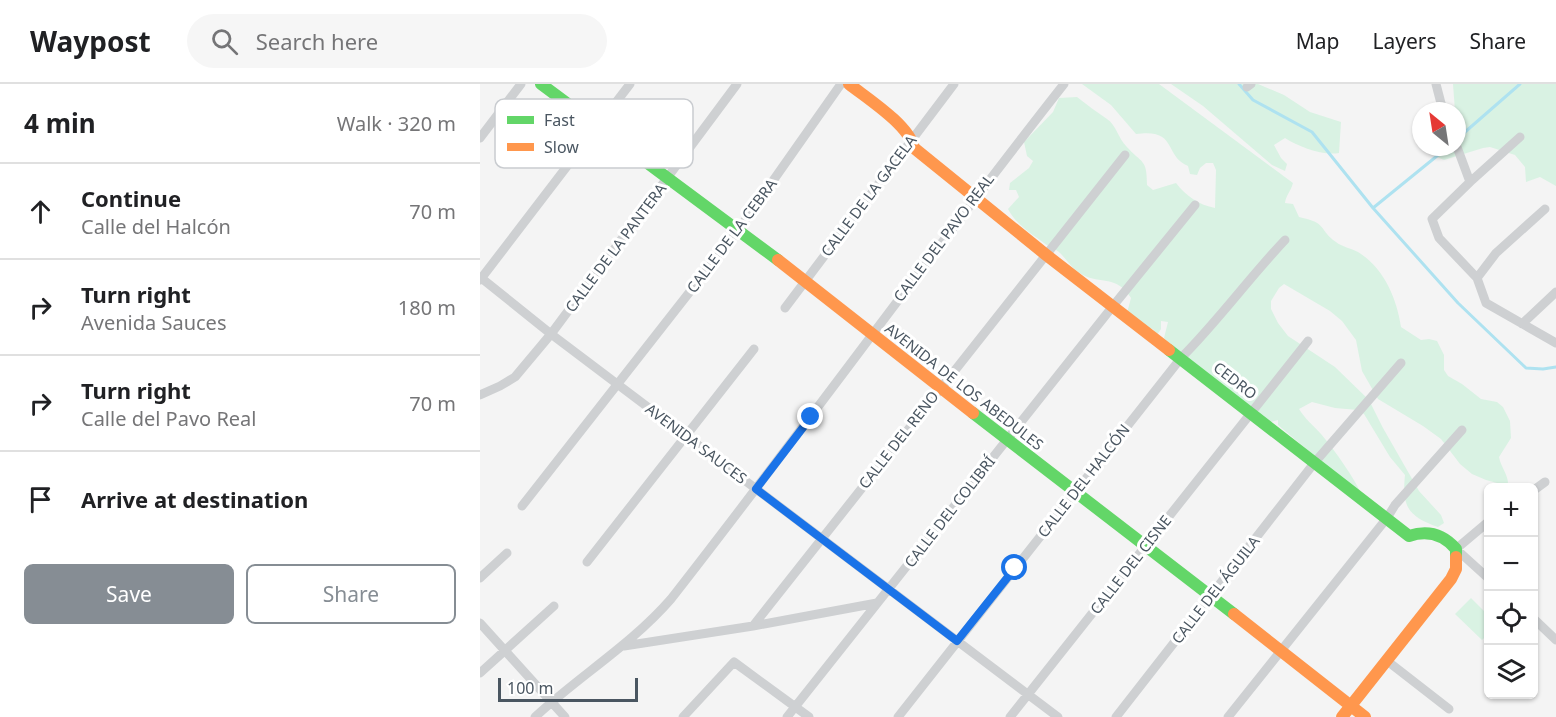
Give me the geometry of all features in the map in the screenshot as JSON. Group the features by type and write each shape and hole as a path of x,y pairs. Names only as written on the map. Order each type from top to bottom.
{"street":[{"path":"510,99 521,84"},
{"name":"AVENIDA DE LOS ABEDULES","path":"541,84 562,99"},
{"path":"618,99 630,84"},
{"name":"CALLE DE LA PANTERA","path":"693,145 737,84"},
{"name":"CALLE DE LA CEBRA","path":"522,506 739,229 841,84"},
{"name":"CEDRO","path":"849,84 899,125 912,139 914,148 1045,254 1409,536 1421,531 1447,538 1456,549"},
{"name":"CALLE DE LA GACELA","path":"785,308 954,84"},
{"name":"CALLE DEL PAVO REAL","path":"535,717 624,646 671,599 975,197 1064,84"},
{"path":"1436,84 1440,102"},
{"path":"480,138 495,118"},
{"path":"1520,136 1432,219 1439,238 1477,278 1486,303 1556,343"},
{"name":"CALLE DEL RENO","path":"753,626 1125,155"},
{"path":"1460,156 1470,182"},
{"path":"480,279 565,168"},
{"name":"AVENIDA DE LOS ABEDULES","path":"658,168 807,281 940,388 1365,717"},
{"name":"CALLE DE LA PANTERA","path":"480,395 515,377 551,334 676,168"},
{"name":"CALLE DEL COLIBRÍ","path":"787,717 1195,206"},
{"path":"1477,278 1496,253 1545,209"},
{"name":"CALLE DEL HALCÓN","path":"897,717 1181,358 1285,240"},
{"name":"AVENIDA SAUCES","path":"480,279 1058,717"},
{"path":"1522,324 1556,292"},
{"name":"CALLE DEL CISNE","path":"1010,717 1308,341"},
{"path":"587,562 754,350"},
{"name":"CALLE DEL ÁGUILA","path":"1116,717 1315,462 1401,363"},
{"path":"1228,717 1395,505 1462,430"},
{"path":"1538,487 1545,482"},
{"path":"1342,717 1451,579 1456,569 1456,549 1484,525"},
{"path":"1456,549 1484,574"},
{"path":"480,578 507,553"},
{"path":"624,646 753,626 877,603"},
{"path":"480,673 554,606"},
{"path":"480,623 566,717"},
{"path":"1538,624 1556,640"},
{"path":"1386,660 1449,710"},
{"path":"683,717 734,662 809,717"}],"green space":[{"path":"1082,84 1159,84 1293,183 1285,203 1293,204 1299,217 1319,224 1336,242 1358,252 1375,267 1388,285 1401,327 1421,340 1437,341 1444,355 1444,370 1448,376 1481,399 1497,402 1503,407 1510,421 1511,438 1499,457 1508,483 1497,483 1472,474 1460,464 1441,439 1378,399 1362,371 1356,340 1342,321 1330,311 1284,284 1271,301 1271,309 1278,323 1288,336 1335,367 1369,400 1419,491 1441,515 1444,523 1438,527 1413,514 1406,502 1405,475 1390,457 1364,414 1358,410 1335,408 1312,402 1299,409 1338,456 1363,497 1278,425 1278,420 1271,422 1173,348 1164,338 1168,322 1161,321 1161,329 1157,335 1153,329 1145,327 1127,313 1131,298 1120,286 1083,275 1058,252 1019,224 1008,209 1019,197 1016,190 1009,190 1010,183 1029,168 1033,161 1027,156 1024,142 1053,112 1059,98 1077,97 1110,122 1131,152 1145,166 1147,185 1153,190 1176,183 1193,199 1215,208 1216,170 1213,163 1206,163 1197,175 1190,174 1188,166 1175,156 1164,139 1149,133 1136,134 1111,105"},
{"path":"1171,84 1258,84 1284,95 1310,112 1341,122 1339,153 1311,150 1285,138 1274,145 1287,164 1285,171 1272,165 1203,106"},
{"path":"1453,84 1556,84 1556,186 1540,177 1526,182 1525,167 1515,155 1490,147 1466,153 1466,102 1454,102"},
{"path":"1437,156 1457,156 1444,160"},
{"path":"1471,598 1484,611 1484,638 1482,640 1455,614"}],"waterway":[{"path":"1239,84 1253,100 1312,132 1373,208 1458,303 1526,368 1556,367"},
{"path":"1466,131 1520,84"},
{"path":"1373,208 1437,156"}],"traffic: fast":[{"path":"541,84 561,99"},
{"path":"654,168 778,260"},
{"path":"1169,350 1409,536 1422,533 1440,537 1456,549 1456,557"},
{"path":"973,413 1234,614"}],"traffic: slow":[{"path":"849,84 896,122 911,139 914,148 1169,350"},
{"path":"778,260 973,413"},
{"path":"1342,717 1451,579 1456,569 1456,557"},
{"path":"1234,614 1365,717"}],"route":[{"path":"811,417 756,489 957,641 1015,568"}]}
